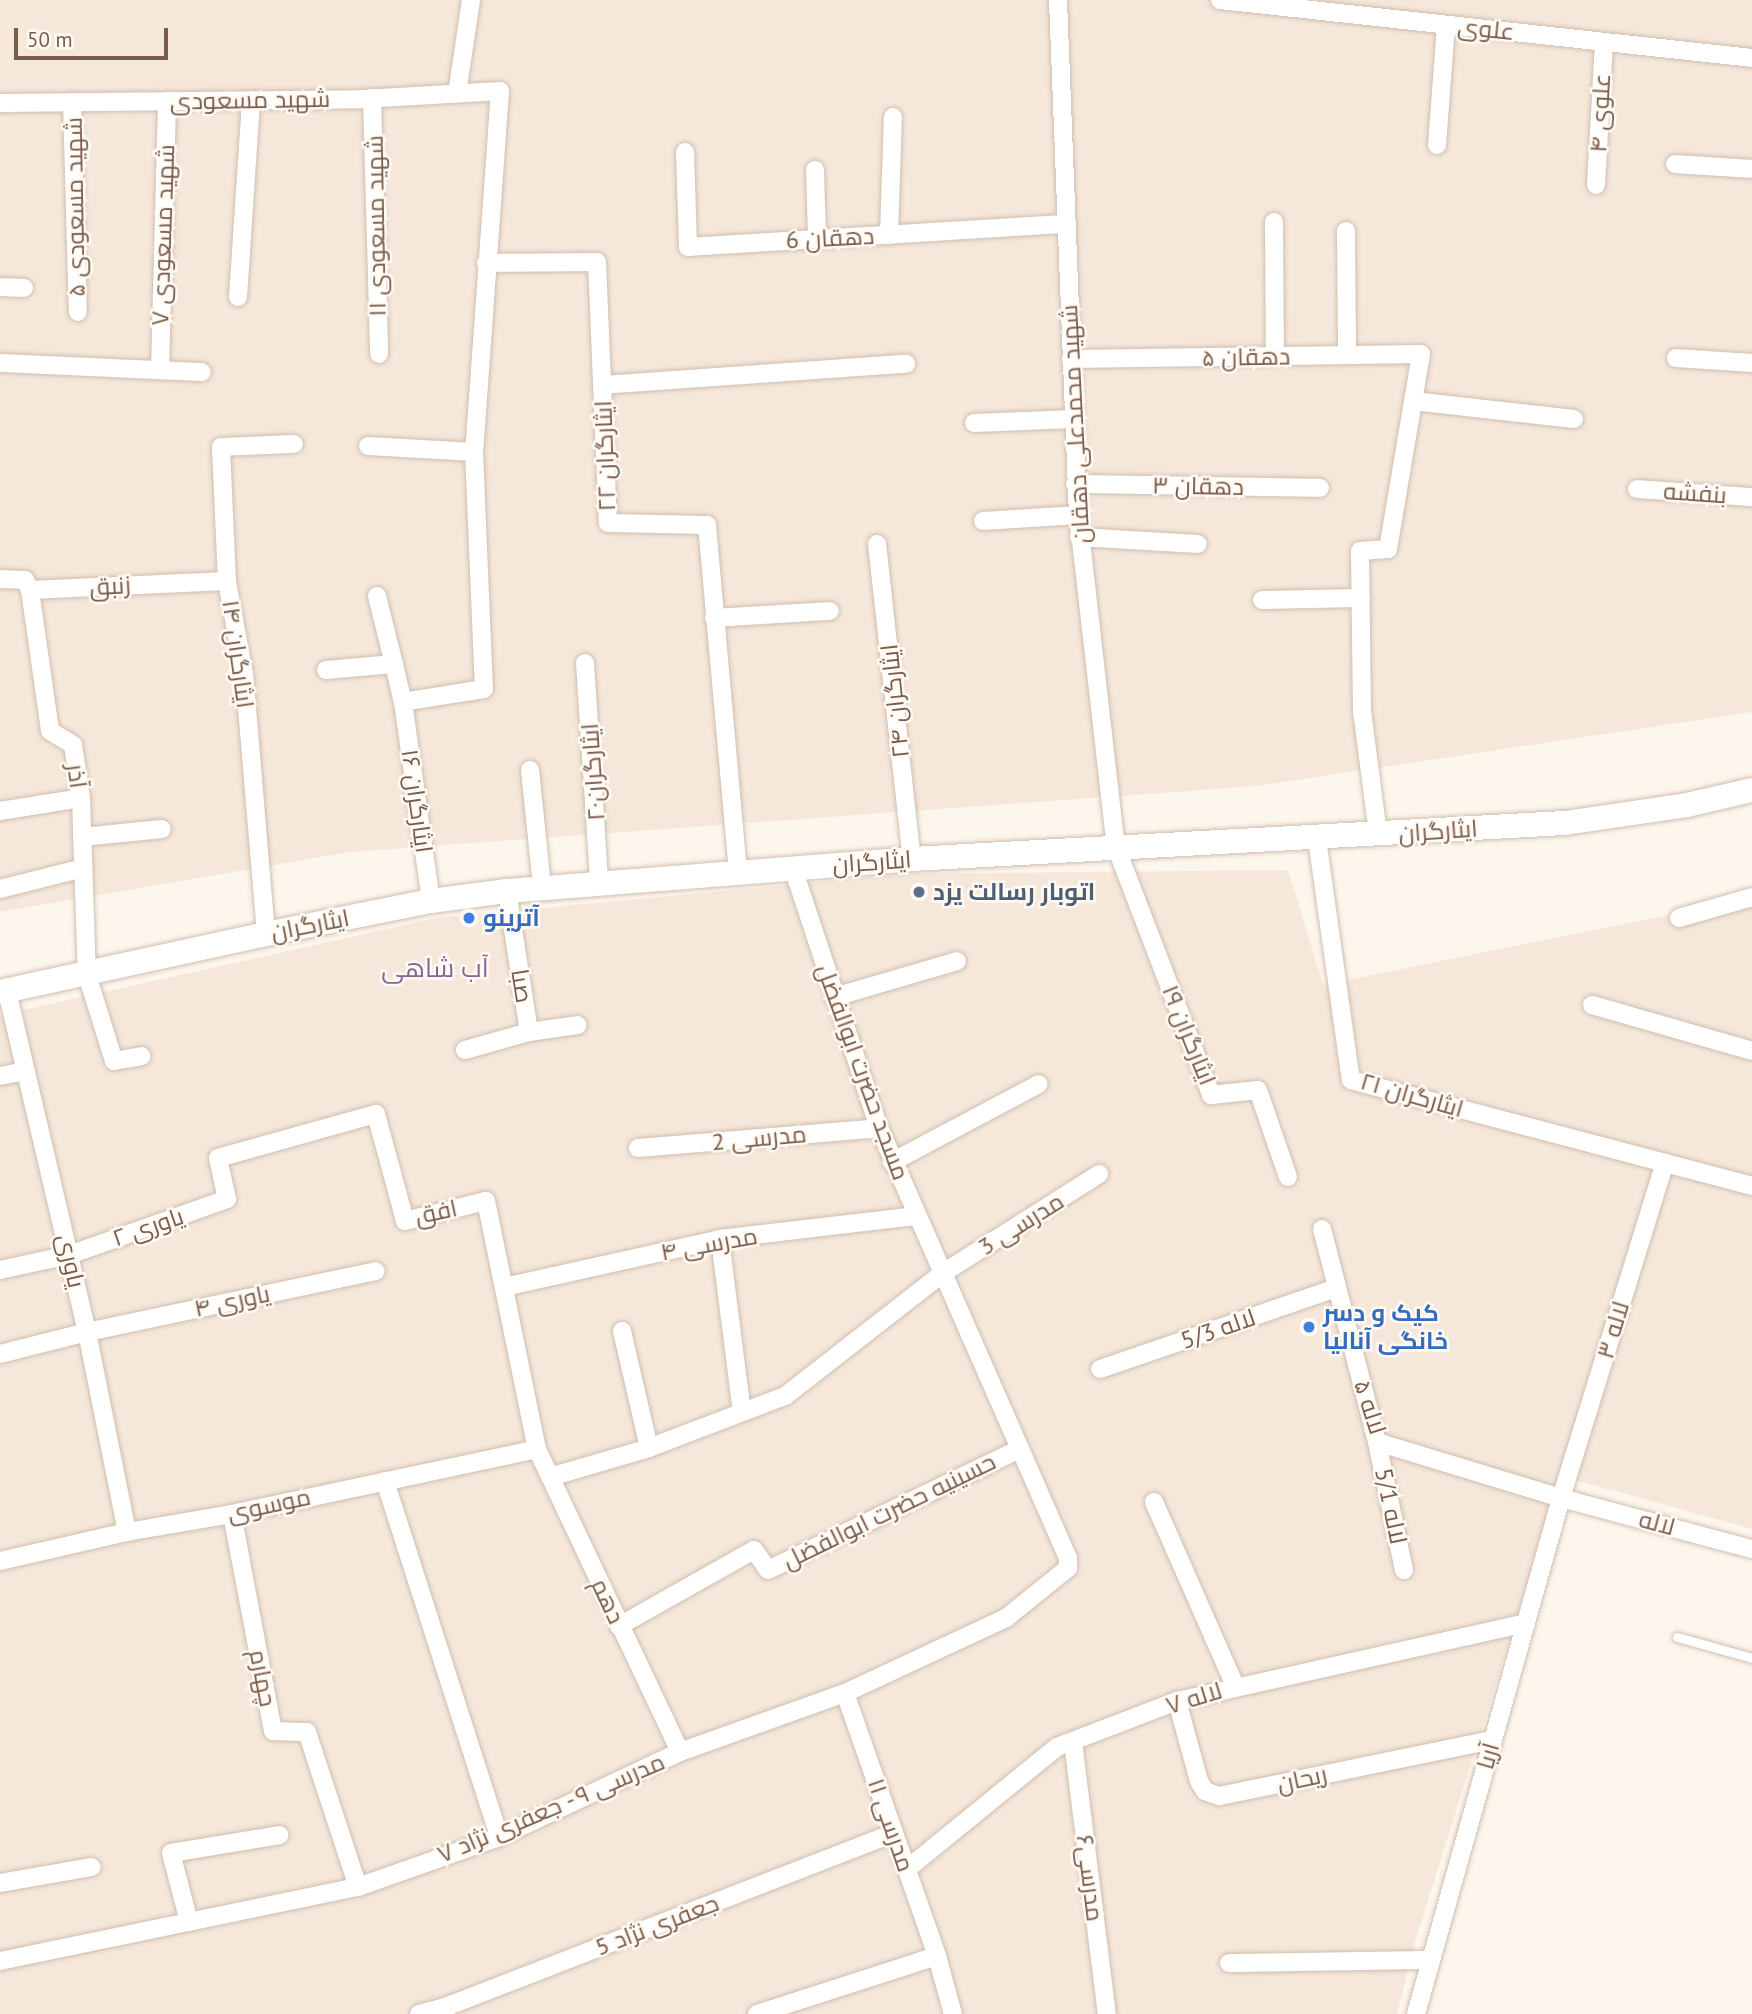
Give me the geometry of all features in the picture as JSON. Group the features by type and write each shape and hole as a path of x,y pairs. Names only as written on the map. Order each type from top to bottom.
{"main road":[{"name":"ایثارگران","path":"3,992 266,934 432,901 507,891 599,881 912,859 1317,839 1565,823 1628,816 1752,790"}],"street":[{"path":"457,93 471,0"},
{"name":"شهید محمدعلی دهقان","path":"1058,0 1077,516 1116,847"},
{"name":"علوی","path":"1220,0 1752,58"},
{"path":"1437,145 1446,25"},
{"name":"علوی ۴","path":"1595,185 1604,42"},
{"name":"شهید مسعودی","path":"0,103 372,98 499,92 486,263"},
{"name":"شهید مسعودی ۱۱","path":"372,98 379,354"},
{"path":"238,296 251,100"},
{"name":"شهید مسعودی ۷","path":"160,370 167,101"},
{"name":"شهید مسعودی ۵","path":"72,102 78,313"},
{"path":"889,235 893,117"},
{"name":"دهقان 6","path":"685,152 688,247 1066,224"},
{"path":"1675,164 1752,169"},
{"path":"815,170 817,239"},
{"path":"1274,222 1275,356"},
{"path":"1346,231 1347,355"},
{"name":"ایثارگران ۲۲","path":"486,263 597,262 608,523 708,525 738,871"},
{"path":"402,702 484,689 474,452 486,263"},
{"path":"0,286 24,288"},
{"name":"دهقان ۵","path":"1072,359 1421,355 1413,401"},
{"path":"1676,358 1752,363"},
{"path":"0,363 202,372"},
{"path":"602,385 906,364"},
{"path":"1378,835 1362,711 1360,551 1388,549 1413,401 1574,419"},
{"path":"974,423 1073,419"},
{"name":"ایثارگران ۱۴","path":"266,934 244,674 227,580 221,447 294,444"},
{"path":"368,446 474,452"},
{"name":"دهقان ۳","path":"1075,484 1320,488"},
{"name":"بنفشه","path":"1637,489 1752,497"},
{"path":"983,521 1077,516"},
{"path":"1079,537 1198,544"},
{"name":"ایثارگران ۲۴","path":"877,544 912,859"},
{"name":"زنبق","path":"0,579 25,580 30,590 227,580"},
{"name":"آذر","path":"30,590 50,731 73,745 81,798 87,975 114,1061 142,1056"},
{"name":"ایثارگران ۱۶","path":"377,596 402,702 432,901"},
{"path":"1262,600 1361,598"},
{"path":"714,618 830,611"},
{"name":"۲۰ایثارگران","path":"585,663 599,881"},
{"path":"326,670 394,664"},
{"path":"530,770 542,887"},
{"path":"0,811 81,798"},
{"path":"82,836 162,829"},
{"name":"ایثارگران ۲۱","path":"1317,839 1351,1080 1665,1163"},
{"name":"ایثارگران ۱‍۹","path":"1116,847 1211,1095 1258,1090 1288,1177"},
{"name":"مسجد حضرت ابوالفضل","path":"793,867 834,997 892,1162 1068,1558 1068,1568"},
{"path":"0,889 83,868"},
{"name":"صبا","path":"507,891 529,1032 578,1025"},
{"path":"1679,918 1752,897"},
{"path":"834,997 957,961"},
{"name":"یاوری","path":"3,992 26,1071 87,1332 127,1532"},
{"path":"1592,1005 1752,1051"},
{"path":"466,1050 529,1032"},
{"path":"0,1076 26,1071"},
{"path":"892,1162 1039,1084"},
{"name":"افق","path":"227,1199 218,1157 376,1114 405,1221 486,1201 537,1449"},
{"name":"مدرسی 2","path":"638,1148 879,1128"},
{"path":"1665,1163 1752,1186"},
{"name":"لاله ۳","path":"1561,1498 1665,1163"},
{"name":"مدرسی 3","path":"943,1273 1099,1174"},
{"name":"یاوری ۲","path":"0,1269 69,1255 227,1199"},
{"name":"مدرسی ۴","path":"504,1287 720,1239 917,1216"},
{"name":"لاله ۵","path":"1322,1229 1377,1442 1561,1498"},
{"path":"720,1239 741,1412"},
{"name":"یاوری ۴","path":"0,1354 87,1332 376,1271"},
{"path":"550,1477 649,1448 785,1396 943,1273"},
{"name":"لاله 5/3","path":"1100,1369 1337,1288"},
{"path":"622,1331 649,1448"},
{"name":"لاله 5/1","path":"1377,1442 1404,1570"},
{"name":"دهم","path":"537,1449 680,1752"},
{"name":"موسوی","path":"0,1561 127,1532 232,1514 537,1449"},
{"name":"حسینیه حضرت ابوالفضل","path":"619,1626 754,1550 768,1570 1019,1449"},
{"path":"385,1481 499,1836"},
{"name":"لاله","path":"1561,1498 1752,1549"},
{"name":"آریا","path":"1416,2014 1561,1498"},
{"path":"1154,1502 1235,1686"},
{"name":"چهارم","path":"232,1514 273,1731 307,1732 358,1887"},
{"name":"مدرسی ۹ - جعفری نژاد ۷","path":"0,1961 358,1887 499,1836 680,1752 845,1693 1006,1618 1068,1568"},
{"name":"لاله ۷","path":"907,1869 1058,1747 1177,1701 1525,1623"},
{"name":"مدرسی ۱۱","path":"845,1693 937,1956 953,2014"},
{"name":"ریحان","path":"1177,1701 1199,1782 1205,1791 1219,1797 1492,1740"},
{"name":"مدرسی۶","path":"1073,1742 1107,2014"},
{"name":"جعفری نژاد 5","path":"419,2014 448,2006 894,1833"},
{"path":"189,1922 171,1853 280,1835"},
{"path":"0,1882 92,1867"},
{"path":"757,2014 937,1956"},
{"path":"1229,1963 1431,1960"}],"lane":[{"path":"1677,1637 1752,1658"}],"shaded area":[{"path":"0,0 1752,0 1752,712 1256,786 350,852 0,912"},
{"path":"1288,870 1323,985 1752,898 1752,1529 1561,1476 1415,1942 1397,2014 0,2014 0,1015 436,918 907,874"}],"place":[{"name":"اتوبار رسالت یزد","path":"919,892"},
{"name":"آترینو","path":"469,918"},
{"name":"کیک و دسر خانگی آنالیا","path":"1309,1327"}],"district":[{"name":"آب شاهی","path":"435,968"}]}
